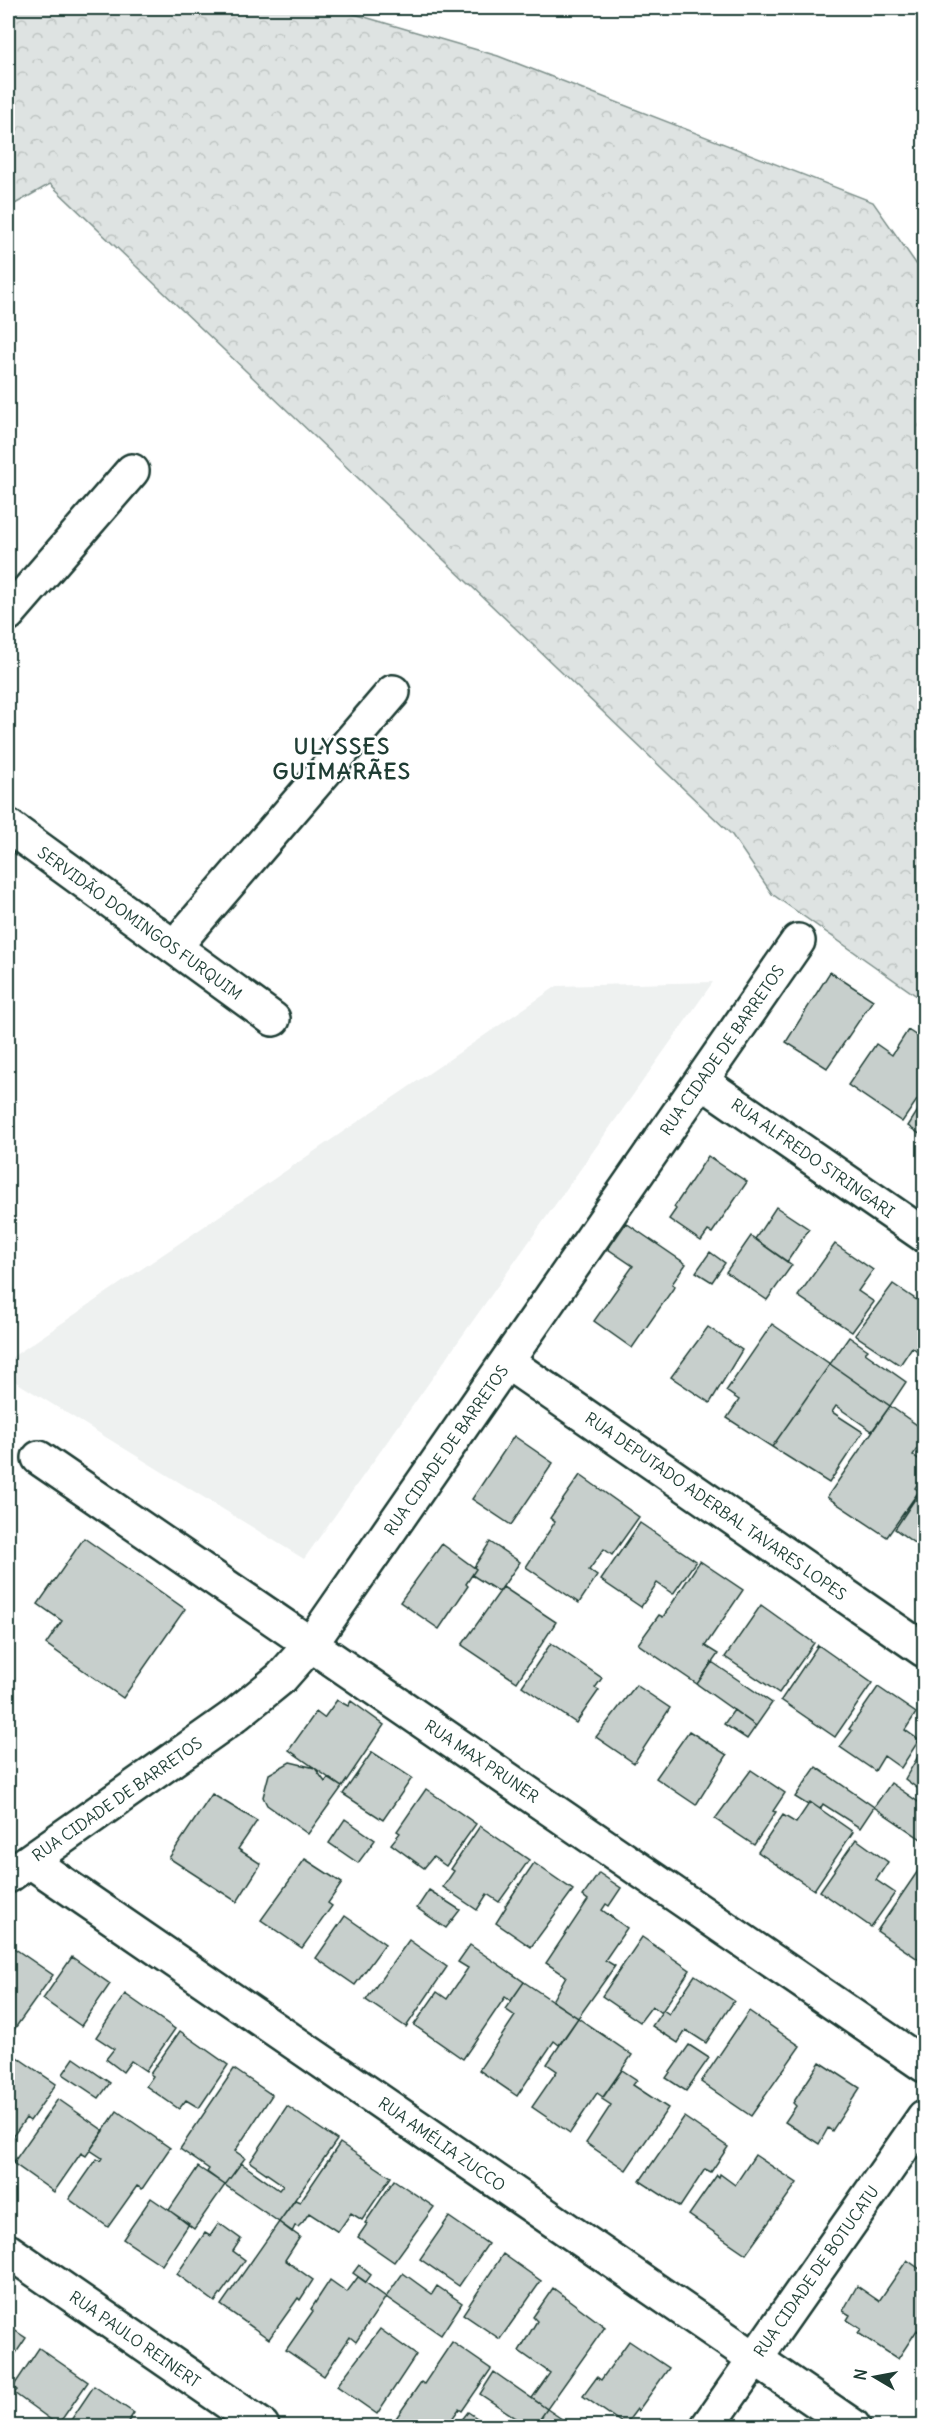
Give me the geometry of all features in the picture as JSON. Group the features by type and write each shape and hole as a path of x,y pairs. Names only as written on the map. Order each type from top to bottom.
{"street":[{"path":"8,614 132,471"},
{"path":"174,947 393,692"},
{"name":"SERVIDÃO DOMINGOS FURQUIM","path":"8,826 273,1019"},
{"name":"RUA CIDADE DE BARRETOS","path":"19,1868 233,1717 280,1678 312,1644 798,941"},
{"name":"RUA ALFREDO STRINGARI","path":"701,1081 924,1235"},
{"name":"RUA DEPUTADO ADERBAL TAVARES LOPES","path":"507,1362 924,1650"},
{"name":"RUA MAX PRUNER","path":"39,1458 924,2065"},
{"name":"RUA AMÉLIA ZUCCO","path":"19,1868 755,2359 853,2427"},
{"name":"RUA CIDADE DE BOTUCATU","path":"708,2427 924,2116"},
{"name":"RUA PAULO REINERT","path":"8,2251 262,2427"}],"shaded area":[{"path":"713,982 304,1559 8,1377 8,1360 557,986"}],"green space":[{"path":"8,8 334,8 498,56 873,202 924,275 924,1001 772,894 732,835 50,184 8,208"}],"building":[{"path":"830,972 873,1000 827,1068 786,1042"},
{"path":"908,1030 924,1041 924,1090 902,1122 848,1085 876,1044 892,1055"},
{"path":"924,1101 924,1137 908,1126"},
{"path":"708,1156 747,1182 712,1233 708,1231 701,1241 669,1219 676,1209 674,1207"},
{"path":"776,1207 809,1229 787,1262 755,1239"},
{"path":"626,1223 686,1264 672,1284 675,1286 632,1348 594,1321 633,1266 608,1249"},
{"path":"751,1236 792,1265 767,1300 726,1272"},
{"path":"835,1244 873,1270 858,1291 874,1302 852,1332 798,1296"},
{"path":"710,1252 725,1263 712,1282 696,1272"},
{"path":"893,1284 924,1305 924,1356 912,1347 900,1365 855,1335"},
{"path":"772,1324 830,1364 772,1447 727,1418 739,1400 726,1391"},
{"path":"708,1327 742,1350 710,1403 671,1377"},
{"path":"849,1337 868,1350 865,1353 906,1382 890,1406 830,1364"},
{"path":"830,1364 890,1406 872,1431 836,1406 832,1412 863,1432 829,1483 772,1447"},
{"path":"890,1406 924,1430 924,1438 913,1455 924,1463 924,1474 915,1488 919,1491 887,1537 827,1497"},
{"path":"514,1436 553,1463 511,1525 472,1499"},
{"path":"580,1475 639,1517 612,1555 604,1549 589,1570 597,1576 579,1603 526,1567 555,1522 550,1518"},
{"path":"924,1488 924,1550 895,1529"},
{"path":"640,1523 696,1561 673,1594 657,1583 641,1607 601,1580"},
{"path":"84,1538 185,1609 123,1698 46,1644 62,1621 38,1604"},
{"path":"490,1542 520,1562 499,1592 472,1575 476,1569 474,1567"},
{"path":"442,1544 476,1569 466,1584 468,1586 439,1629 400,1602"},
{"path":"700,1561 743,1590 705,1646 718,1654 697,1684 638,1644 659,1615 663,1617"},
{"path":"503,1587 556,1622 517,1682 462,1645"},
{"path":"761,1605 814,1643 779,1693 725,1657"},
{"path":"551,1643 602,1678 595,1688 599,1690 576,1723 522,1686"},
{"path":"818,1645 872,1683 835,1737 781,1700"},
{"path":"712,1662 772,1703 756,1726 697,1684"},
{"path":"636,1685 670,1708 634,1763 596,1737"},
{"path":"878,1687 916,1713 905,1730 919,1740 901,1768 884,1756 875,1771 840,1747 852,1731 849,1729"},
{"path":"337,1700 348,1706 351,1701 384,1725 342,1787 289,1750 316,1712 324,1718"},
{"path":"734,1710 756,1726 747,1739 724,1724"},
{"path":"689,1731 727,1755 696,1805 656,1778"},
{"path":"924,1746 924,1793 905,1779"},
{"path":"372,1752 412,1778 383,1820 343,1794"},
{"path":"290,1762 315,1768 325,1782 328,1778 342,1787 308,1834 267,1805 263,1797 269,1774"},
{"path":"816,1767 874,1807 860,1828 823,1804 820,1809 810,1802 808,1805 795,1797"},
{"path":"751,1770 785,1793 773,1811 776,1812 754,1845 715,1819"},
{"path":"891,1783 924,1806 924,1841 874,1807"},
{"path":"426,1789 476,1824 446,1866 433,1857 424,1868 391,1844 400,1833 397,1831"},
{"path":"212,1794 257,1821 238,1849 261,1864 237,1902 169,1858"},
{"path":"810,1802 853,1832 814,1890 758,1852 783,1815 796,1823"},
{"path":"345,1819 375,1840 358,1863 329,1843"},
{"path":"480,1826 529,1860 499,1902 487,1894 477,1910 443,1887 454,1871 451,1869"},
{"path":"856,1839 888,1862 876,1880 895,1893 871,1927 820,1891"},
{"path":"305,1859 342,1883 328,1903 332,1906 302,1948 261,1920"},
{"path":"924,1862 924,1963 877,1931"},
{"path":"534,1863 573,1890 531,1947 496,1923"},
{"path":"599,1873 621,1888 609,1906 606,1904 602,1910 627,1928 605,1960 615,1966 578,2018 552,2001 566,1976 546,1963 588,1900 583,1896"},
{"path":"429,1890 460,1910 446,1928 417,1908"},
{"path":"345,1916 385,1944 355,1985 316,1958"},
{"path":"642,1937 690,1970 661,2013 652,2006 640,2022 602,1996"},
{"path":"409,1940 447,1967 406,2027 366,2000"},
{"path":"8,1944 53,1975 13,2031 8,2028"},
{"path":"470,1945 524,1982 511,2001 505,1997 463,2059 414,2025 437,1992 447,1999 468,1968 458,1962"},
{"path":"72,1957 110,1984 81,2026 43,1999"},
{"path":"695,1975 734,2001 706,2043 686,2030 678,2043 652,2026 663,2010 669,2014"},
{"path":"524,1982 578,2018 559,2045 554,2041 517,2096 479,2070 515,2016 505,2009"},
{"path":"125,1994 175,2029 146,2071 131,2061 123,2072 106,2059 114,2049 96,2037"},
{"path":"749,2011 800,2046 751,2116 701,2082"},
{"path":"578,2018 632,2055 603,2097 597,2093 570,2133 532,2107 557,2071 547,2064"},
{"path":"180,2031 228,2065 199,2108 186,2100 179,2109 146,2086 153,2076 150,2074"},
{"path":"689,2045 709,2058 686,2091 666,2078"},
{"path":"8,2051 56,2084 30,2121 26,2118 8,2143"},
{"path":"74,2058 110,2083 99,2098 63,2074"},
{"path":"820,2062 860,2088 832,2131 828,2128 819,2144 785,2122 796,2106 793,2103"},
{"path":"234,2069 272,2095 235,2151 245,2158 225,2185 207,2172 209,2169 180,2149"},
{"path":"622,2070 637,2080 633,2085 668,2108 626,2170 586,2143 611,2105 602,2099"},
{"path":"58,2099 104,2131 86,2156 81,2153 54,2192 13,2163"},
{"path":"287,2106 337,2140 279,2222 225,2185 241,2163 279,2190 283,2185 250,2162"},
{"path":"117,2111 170,2148 142,2189 137,2186 108,2227 69,2199 97,2159 100,2161 102,2158 90,2150"},
{"path":"684,2117 728,2147 711,2172 705,2169 680,2207 640,2181"},
{"path":"340,2143 391,2177 362,2220 351,2213 338,2232 309,2213 292,2232 279,2222 295,2200 300,2202"},
{"path":"755,2155 797,2183 746,2254 689,2215 717,2175 719,2177 720,2174 735,2185"},
{"path":"198,2167 225,2185 194,2229 169,2210"},
{"path":"394,2180 434,2207 394,2262 358,2237"},
{"path":"151,2198 189,2224 162,2265 123,2239"},
{"path":"449,2217 488,2244 459,2286 420,2259"},
{"path":"279,2222 300,2237 285,2260 313,2280 269,2339 221,2305"},
{"path":"219,2223 241,2239 233,2251 245,2260 215,2302 177,2274 205,2233 210,2236"},
{"path":"503,2254 541,2281 500,2339 463,2314"},
{"path":"907,2260 924,2272 924,2335 917,2330 898,2359 858,2333 861,2329 847,2320 850,2315 843,2311 857,2286 879,2301"},
{"path":"359,2265 371,2275 366,2282 353,2273"},
{"path":"403,2273 432,2294 437,2286 462,2303 441,2335 386,2297"},
{"path":"358,2277 386,2297 356,2342 350,2337 324,2376 286,2350 313,2311 311,2309 330,2280 347,2292"},
{"path":"553,2288 605,2327 547,2409 532,2398 550,2373 519,2351 537,2321 533,2317"},
{"path":"8,2326 26,2338 8,2365"},
{"path":"380,2329 416,2355 377,2414 337,2386"},
{"path":"629,2341 669,2368 625,2425 583,2396 597,2377 601,2380"},
{"path":"452,2342 491,2369 462,2411 459,2409 447,2426 396,2426 392,2424 421,2382 424,2384"},
{"path":"39,2348 88,2382 58,2425 14,2393 17,2390 13,2387"},
{"path":"494,2372 547,2409 535,2426 528,2426 480,2394"},
{"path":"94,2386 134,2413 125,2426 67,2426"},
{"path":"547,2409 572,2426 535,2426"},
{"path":"468,2412 489,2426 457,2426"}],"district":[{"name":"ULYSSES GUIMARÃES","path":"342,758"}]}
